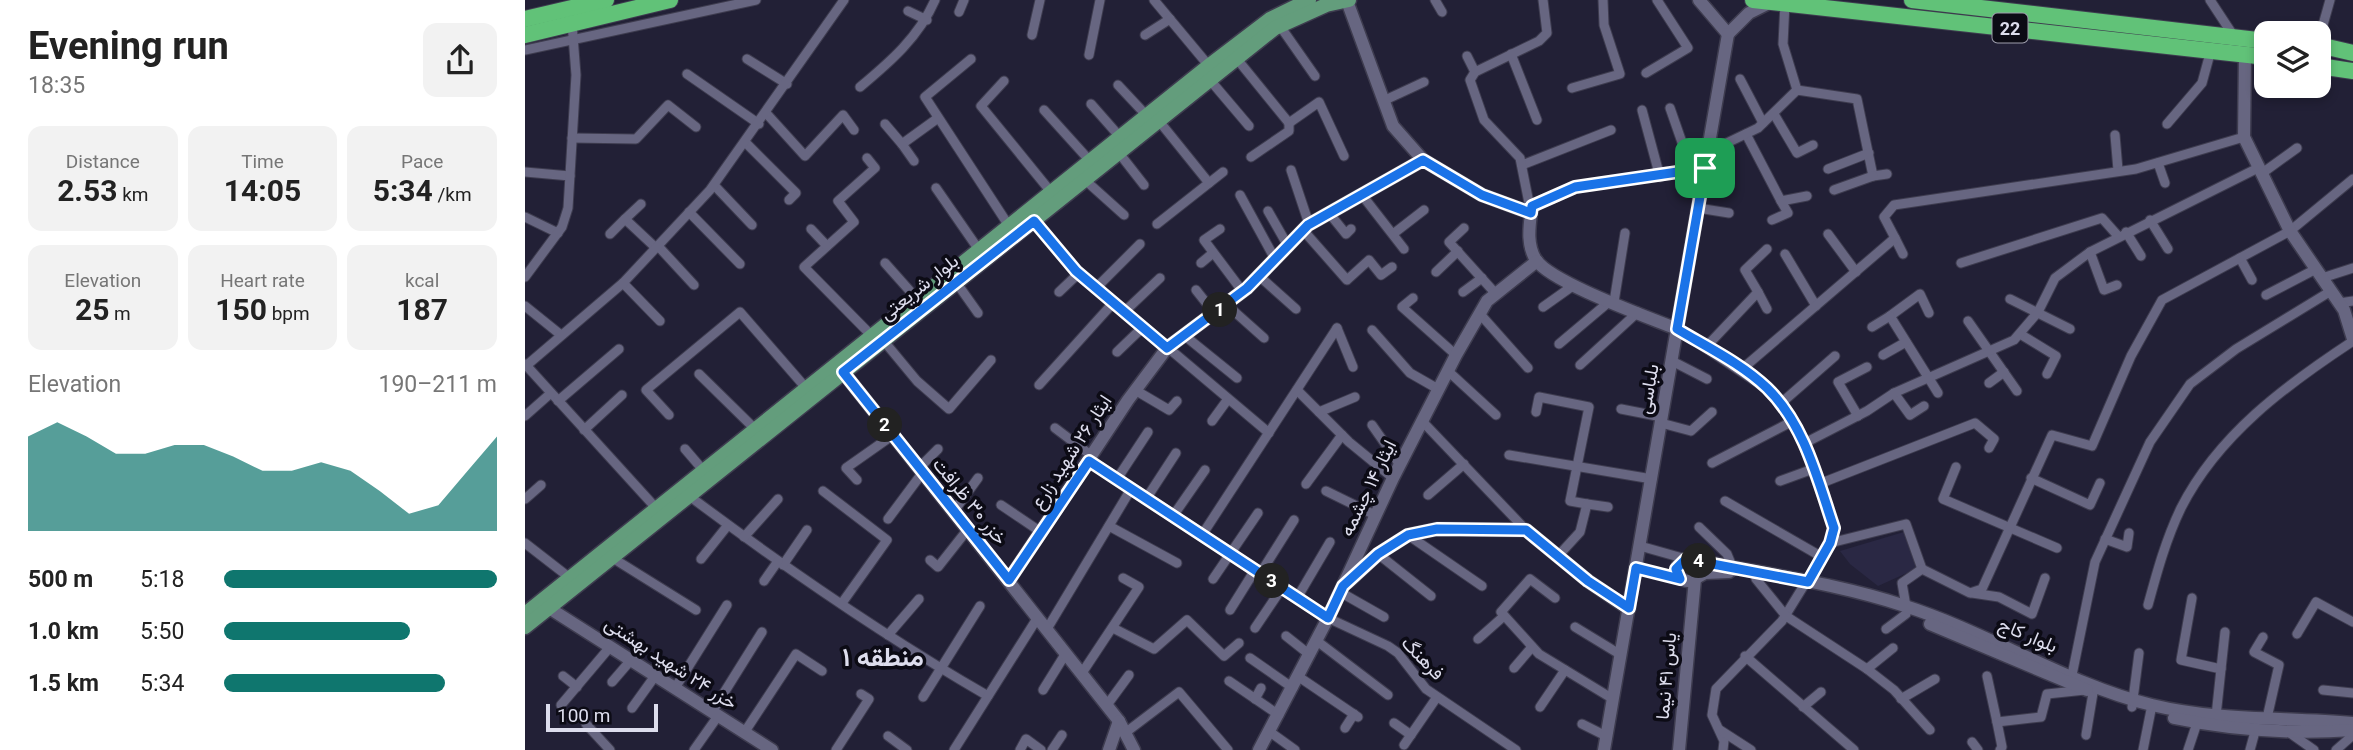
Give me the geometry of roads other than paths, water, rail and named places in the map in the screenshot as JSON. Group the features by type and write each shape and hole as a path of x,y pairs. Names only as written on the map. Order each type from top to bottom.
{"highway":[{"path":"525,19 606,0"},
{"path":"525,35 573,31 670,0"},
{"name":"22","path":"1753,0 2254,55"},
{"name":"22","path":"1912,0 1981,4 2254,40"},
{"path":"2331,44 2353,47"},
{"path":"2331,47 2353,54"},
{"path":"2331,68 2353,71"}],"main road":[{"name":"بلوار شریعتی","path":"527,610 806,388 957,282 1034,221 1119,153 1153,118 1210,73 1271,19 1309,0"},
{"name":"بلوار شریعتی","path":"1210,73 1237,59 1280,26 1326,5 1348,0"},
{"name":"بلوار شریعتی","path":"905,316 917,299 1051,192 1120,137 1153,118"},
{"name":"بلوار شریعتی","path":"525,627 843,372 877,338"}],"street":[{"path":"525,50 573,31 756,0"},
{"path":"656,508 526,364 623,284 714,185 844,0"},
{"path":"860,87 895,58 927,20 935,0"},
{"path":"959,12 964,0"},
{"path":"1032,35 1041,0"},
{"path":"1089,55 1100,0"},
{"path":"1154,0 1249,126"},
{"path":"1348,0 1393,126 1423,160 1482,195 1532,209 1575,187 1606,180 1660,177 1698,170 1670,108"},
{"path":"1435,0 1442,12"},
{"path":"1543,0 1547,33 1539,41 1475,72 1470,80 1485,120 1520,158 1532,209 1528,236 1537,261 1574,285 1677,329 1742,369 1767,389 1793,421 1834,528 1830,543 1786,615 1716,688 1712,715 1724,741 1723,750"},
{"path":"1571,89 1620,74 1604,25 1603,0"},
{"path":"1646,73 1688,48 1657,0"},
{"path":"1699,0 1728,34 1749,13 1778,2 1783,44 1797,90"},
{"path":"2210,0 2235,39"},
{"path":"2325,21 2330,0"},
{"path":"908,11 927,20"},
{"path":"1145,36 1170,19"},
{"path":"1280,26 1315,76"},
{"path":"525,277 558,233 568,208 576,75 573,31"},
{"name":"بلباسی","path":"1604,750 1698,208 1698,170 1708,152 1728,34"},
{"path":"2167,124 2202,83 2211,50"},
{"path":"1511,54 1537,120"},
{"path":"2148,605 2170,534 2204,469 2256,411 2353,340 2339,303 2290,231 2244,137 2245,54"},
{"path":"1467,56 1475,72"},
{"path":"747,59 790,80"},
{"path":"1237,59 1289,123 1289,131 1251,157"},
{"path":"971,60 925,97 1009,226"},
{"path":"687,74 759,124"},
{"path":"1740,79 1763,123"},
{"path":"1004,81 981,106 1051,192"},
{"path":"1383,101 1424,82"},
{"path":"1118,85 1153,118 1209,183"},
{"path":"1708,152 1763,123 1797,90"},
{"path":"1797,90 1857,99 1873,176"},
{"path":"1289,123 1319,102 1344,156"},
{"path":"1090,104 1120,137"},
{"path":"572,138 635,139 668,105 697,127"},
{"path":"1044,110 1090,162"},
{"path":"1642,110 1660,177"},
{"path":"766,113 805,156 843,115 854,130"},
{"path":"1774,114 1797,153 1813,145"},
{"path":"901,144 938,118"},
{"path":"885,124 914,161"},
{"path":"1522,165 1611,130"},
{"path":"1746,134 1788,213 1772,220"},
{"path":"2115,135 2118,170"},
{"path":"1903,254 1884,217 1894,205 1919,199 2136,169 2244,137"},
{"path":"745,142 796,193 789,200"},
{"path":"1804,444 1926,377 2014,340 2038,312 2055,278 2090,252 2150,220 2260,170 2297,148"},
{"path":"1119,153 1144,185"},
{"path":"1828,169 1869,153"},
{"path":"867,158 875,169 838,201 854,222 804,267 917,381 949,409 991,360"},
{"name":"ایثار ۲۶ شهید زارع","path":"1009,580 1135,390 1167,348 1243,292 1306,227 1423,160"},
{"path":"2158,163 2165,183"},
{"path":"1291,170 1306,227 1347,280 1369,260 1381,275 1392,267"},
{"path":"525,172 570,176"},
{"path":"1157,224 1223,172"},
{"path":"1834,190 1873,176 1887,174"},
{"path":"1085,180 1124,215"},
{"path":"1970,593 1982,589 2052,435 2092,446 2131,356 2162,300 2290,231 2352,182"},
{"path":"714,185 752,225"},
{"path":"936,188 979,250"},
{"path":"1240,195 1275,260"},
{"path":"1362,195 1404,249"},
{"path":"1781,201 1807,196"},
{"path":"610,234 641,204"},
{"path":"1698,208 1729,214"},
{"path":"1393,234 1424,210"},
{"path":"1268,211 1288,246"},
{"path":"689,212 740,264"},
{"path":"1329,213 1346,234 1351,229"},
{"path":"525,217 558,233"},
{"path":"1961,263 2102,218 2122,234 2141,256"},
{"path":"625,219 694,285"},
{"path":"2150,220 2168,249"},
{"path":"1034,221 1079,273 1269,433"},
{"path":"1464,228 1449,242 1496,294"},
{"path":"811,229 827,246"},
{"path":"1220,229 1204,240 1243,292"},
{"path":"1559,344 1613,301 1625,233"},
{"path":"1828,234 1856,272"},
{"path":"1742,369 1895,238"},
{"path":"1096,288 1140,244"},
{"path":"1767,249 1745,270 1767,309"},
{"path":"1436,272 1458,251"},
{"path":"2090,252 2104,290 2117,285"},
{"path":"1201,263 1213,253"},
{"path":"1785,254 1815,306"},
{"path":"2240,258 2252,280"},
{"name":"ایثار ۱۴ چشمه","path":"1259,750 1317,641 1375,515 1456,355 1480,314 1496,294 1537,261"},
{"path":"885,263 917,299"},
{"path":"2266,295 2319,273 2353,268"},
{"path":"1059,292 1079,273"},
{"path":"1259,276 1296,309"},
{"path":"1124,312 1160,278"},
{"path":"1463,292 1482,278"},
{"path":"957,282 978,313"},
{"path":"623,284 660,321"},
{"path":"1543,307 1574,285"},
{"path":"1196,290 1215,314"},
{"path":"2072,674 2095,562 2150,442 2190,384 2236,349 2331,291"},
{"path":"1706,346 1758,292"},
{"path":"1872,327 1920,294 1929,313"},
{"path":"1413,298 1402,307 1456,355"},
{"path":"2010,299 2070,329"},
{"path":"2339,303 2353,301"},
{"path":"1039,385 1114,302"},
{"path":"1227,304 1264,338"},
{"path":"525,306 561,335"},
{"path":"669,415 646,390 740,312 806,388"},
{"path":"1580,365 1638,312"},
{"path":"1480,314 1528,368"},
{"path":"1890,316 1938,393"},
{"path":"1968,321 2017,391"},
{"path":"1117,352 1143,327"},
{"path":"1202,535 1337,328 1353,367"},
{"path":"1372,330 1410,373 1438,388"},
{"path":"2021,334 2056,356 2047,374"},
{"path":"1185,336 1237,378"},
{"path":"1883,355 1906,342"},
{"path":"558,401 619,349"},
{"path":"1780,404 1835,356"},
{"path":"1672,361 1707,379"},
{"path":"1858,416 1838,382 1867,367"},
{"path":"1448,371 1496,415"},
{"name":"خزر ۳۰ ظرافت","path":"843,372 1107,705 1133,748"},
{"path":"1989,383 2004,372"},
{"path":"699,374 755,429"},
{"path":"1135,390 1169,410 1177,401"},
{"path":"1297,390 1342,435 1393,478"},
{"path":"525,416 551,393"},
{"path":"1894,393 1910,415 1924,407"},
{"path":"584,430 622,395"},
{"path":"1319,412 1355,397"},
{"path":"1536,412 1539,397 1589,407 1570,501 1608,507"},
{"path":"1212,421 1228,399"},
{"path":"1621,409 1691,431 1712,412"},
{"path":"1422,421 1526,530 1629,608"},
{"path":"1712,463 1793,421"},
{"path":"1819,484 1975,423 1994,439 1989,448"},
{"path":"1372,425 1400,465"},
{"name":"فرهنگ","path":"1055,428 1131,489 1257,572 1328,618 1388,646 1437,697 1516,750"},
{"path":"1117,479 1148,432"},
{"path":"857,480 846,467 893,435"},
{"path":"1306,484 1342,435"},
{"path":"685,449 703,470"},
{"path":"888,519 937,449"},
{"path":"1146,499 1176,453"},
{"path":"1509,455 1652,479"},
{"path":"1428,495 1464,464"},
{"path":"1956,467 1943,499 2057,548"},
{"path":"1780,481 1813,469"},
{"path":"1173,516 1205,470"},
{"path":"954,511 978,478"},
{"path":"2031,478 2090,505 2100,483"},
{"path":"525,499 541,485"},
{"path":"1047,629 1131,489"},
{"path":"823,491 887,540 842,603"},
{"path":"1326,491 1375,515"},
{"path":"688,495 781,563 888,635 988,696"},
{"path":"744,537 778,499"},
{"path":"1725,500 1822,557"},
{"path":"1558,556 1580,532 1587,504"},
{"path":"1001,505 1041,532"},
{"path":"1213,579 1258,513"},
{"path":"1230,610 1293,520"},
{"path":"1830,543 1906,524 1922,569 1970,593 1999,597 2032,614 2045,578"},
{"path":"701,559 728,525"},
{"path":"1109,526 1177,563"},
{"path":"1699,527 1727,554 1734,570"},
{"path":"930,560 938,567 968,529"},
{"path":"1384,617 1342,589 1378,554 1408,535 1437,529 1526,530"},
{"path":"764,581 807,530"},
{"path":"2105,539 2127,547 2129,533"},
{"path":"1408,535 1482,586"},
{"path":"1297,598 1330,542"},
{"path":"525,543 570,578"},
{"name":"بلوار کاج","path":"1640,546 1906,610 2072,674 2133,703"},
{"path":"1378,554 1431,596"},
{"path":"611,558 696,610"},
{"path":"1689,559 1699,568 1688,579 1676,569 1689,559"},
{"name":"بلوار کاج","path":"1636,568 1688,579 1734,570"},
{"path":"1886,629 1906,610 1902,583 1922,569"},
{"path":"1756,575 1786,615 1867,668 1930,730"},
{"path":"1082,673 1139,587 1123,578"},
{"path":"1555,598 1530,579 1501,612 1532,647 1613,699"},
{"name":"یاس ۴۱ نیما","path":"1679,750 1692,605 1688,579"},
{"path":"1255,628 1282,588"},
{"path":"2192,598 2181,660 2221,669"},
{"path":"888,635 919,599"},
{"path":"2297,634 2316,602 2353,622"},
{"path":"675,688 727,605"},
{"path":"923,697 980,606"},
{"name":"خزر ۲۴ شهید بهشتی","path":"549,608 772,750"},
{"name":"بلوار کاج","path":"1906,610 2090,691 2197,723 2285,730 2331,731 2353,727"},
{"path":"1478,639 1504,616"},
{"path":"954,750 1038,617"},
{"path":"1113,628 1154,649 1187,620 1224,656 1239,643"},
{"path":"1575,627 1621,655"},
{"path":"694,750 762,632"},
{"path":"2216,716 2225,632"},
{"path":"1286,636 1310,654"},
{"path":"2263,637 2254,652 2279,665 2267,718"},
{"path":"1317,641 1388,695"},
{"path":"561,705 610,647"},
{"path":"1514,668 1532,647"},
{"path":"1867,668 1893,648"},
{"path":"1043,690 1066,653"},
{"path":"2133,703 2140,653"},
{"path":"744,733 796,654 822,671"},
{"path":"1745,656 1842,746 1854,750"},
{"path":"1249,658 1356,716 1345,728"},
{"path":"612,682 631,660"},
{"path":"1540,706 1565,670"},
{"path":"1107,705 1129,675"},
{"path":"563,676 577,687"},
{"path":"632,708 655,676"},
{"path":"1987,676 2002,747 2000,750"},
{"path":"1901,699 1935,679"},
{"path":"1229,681 1279,715"},
{"path":"1255,699 1261,688"},
{"path":"2323,690 2353,693"},
{"path":"1997,722 2042,717 2047,694 2090,691 2086,735"},
{"path":"1125,733 1179,692 1229,750"},
{"path":"1803,707 1821,692"},
{"path":"836,750 869,699 861,694"},
{"path":"1404,745 1437,697"},
{"path":"2143,750 2151,709"},
{"name":"بلوار کاج","path":"2151,709 2353,727"},
{"path":"1109,750 1119,721"},
{"path":"1394,723 1411,735"},
{"path":"2189,750 2197,723"},
{"path":"586,724 611,749"},
{"path":"1582,724 1607,736"},
{"path":"2338,749 2353,727"},
{"path":"2250,750 2256,728"},
{"path":"1719,729 1751,750"},
{"path":"2285,730 2314,750"},
{"path":"2331,731 2338,749"},
{"path":"1270,732 1295,750"},
{"path":"1052,750 1062,735"},
{"path":"888,736 907,750"},
{"path":"1020,750 1026,739 1041,750"},
{"path":"1972,742 1978,750"},
{"path":"1119,750 1133,748"}],"district":[{"name":"منطقه ۱","path":"883,657"}]}
